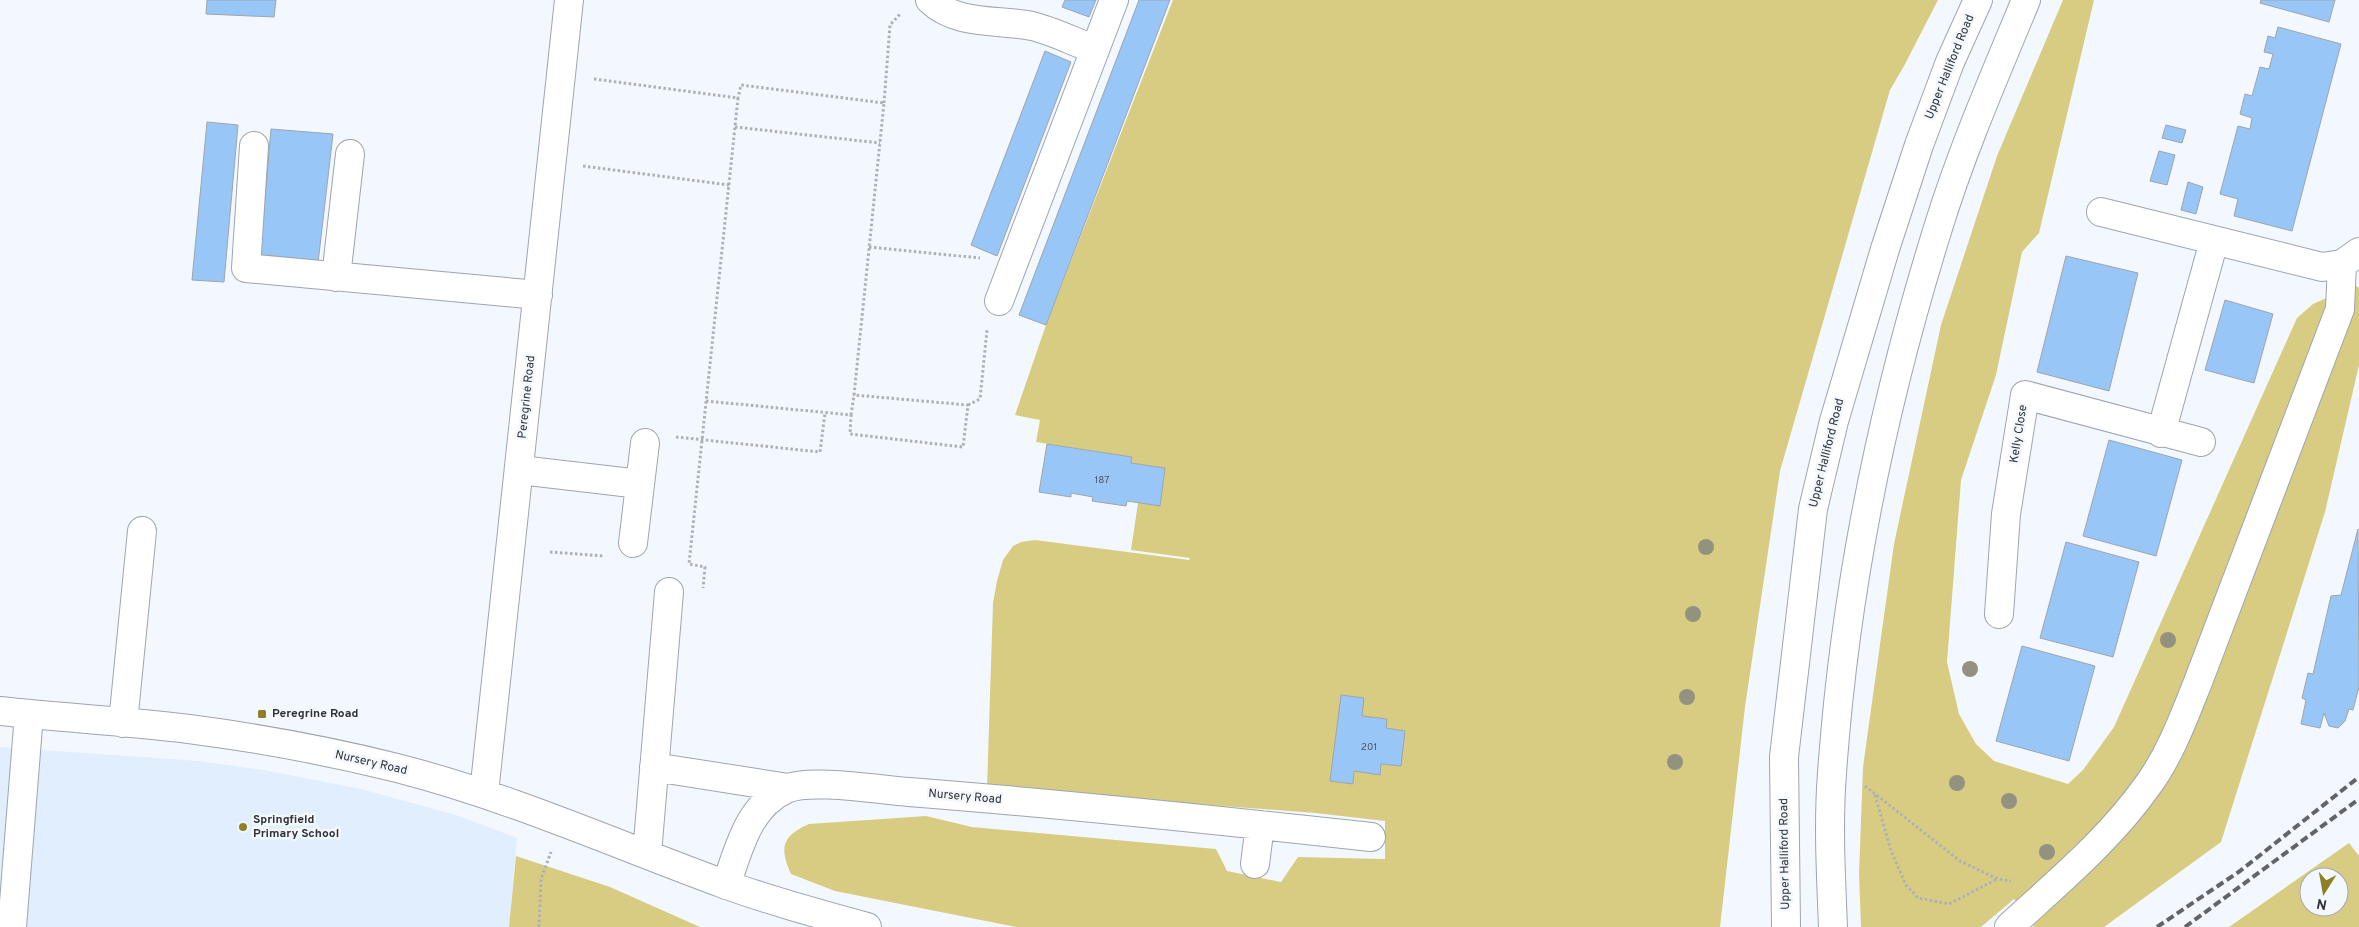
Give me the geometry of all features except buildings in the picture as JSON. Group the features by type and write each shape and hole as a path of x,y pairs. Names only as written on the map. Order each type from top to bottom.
{"street":[{"name":"Peregrine Road","path":"484,794 570,0"},
{"path":"999,301 1114,0"},
{"name":"Upper Halliford Road","path":"1786,927 1784,757 1813,509 1834,421 1900,202 1947,71 1978,0"},
{"path":"1833,927 1831,876 1832,774 1850,616 1876,468 1894,386 1938,227 1965,150 2026,0"},
{"path":"918,3 968,19 1033,26 1094,49"},
{"path":"254,146 246,268 538,295"},
{"path":"336,277 350,154"},
{"path":"2009,927 2113,828 2149,784 2177,733 2340,309 2350,258 2322,267 2150,226 2101,212"},
{"path":"2161,432 2214,241"},
{"name":"Kelly Close","path":"1999,614 2006,514 2025,395 2201,442"},
{"path":"633,543 645,443"},
{"path":"520,470 640,484"},
{"path":"123,723 142,532"},
{"path":"647,854 669,592"},
{"name":"Nursery Road","path":"0,711 188,729 315,750 397,768 562,820 726,885 806,911 867,927"},
{"path":"12,927 29,714"},
{"path":"654,767 788,788"},
{"name":"Nursery Road","path":"726,885 748,824 770,797 788,788 816,784 1371,837"},
{"path":"1255,864 1260,825"}],"path":[{"path":"918,3 890,26 884,103 850,434 963,447 968,406"},
{"path":"562,74 738,98"},
{"path":"702,596 705,567 689,564 738,98 741,85 884,103"},
{"path":"735,127 880,143"},
{"path":"552,162 729,185"},
{"path":"869,247 983,258 1011,269"},
{"path":"854,395 968,406 980,399 989,310 999,301"},
{"path":"706,401 851,415"},
{"path":"645,443 646,434 820,452 825,413"},
{"path":"1861,783 1960,861 1998,879 2051,888"},
{"path":"1875,794 1891,851 1906,885 1918,898 1949,904 1998,879"},
{"path":"539,927 541,879 562,820"}],"shaded area":[{"path":"1173,0 1938,0 1890,90 1780,471 1745,707 1720,927 1016,927 835,891 791,874 785,856 785,843 793,833 809,824 926,816 972,827 1216,849 1227,871 1281,882 1298,857 1385,859 1385,821 1315,813 987,788 993,603 1003,560 1013,546 1021,542 1035,540 1189,560 1190,558 1131,550 1138,503 1160,505 1165,468 1131,463 1132,457 1036,442 1040,420 1015,415 1046,325"},
{"path":"2063,0 2094,0 2039,233 2022,252 1996,375 1961,480 1947,662 1959,714 1976,744 1994,761 2068,784 2083,770 2114,727 2297,318 2313,304 2355,285 2359,288 2359,365 2325,512 2221,842 2104,927 2034,927 2014,899 1981,927 1861,927 1859,874 1863,767 1894,544 1941,325 1997,156"},
{"name":"Springfield Primary School","path":"0,747 198,761 264,770 361,789 456,815 517,838 509,927 0,927"},
{"path":"2349,843 2359,856 2359,927 2229,927 2299,878 2299,917 2349,917 2349,867 2315,867"},
{"path":"516,856 610,887 700,927 509,927"}],"railway":[{"path":"2157,927 2240,871 2359,777"},
{"path":"2185,927 2359,799"}],"place":[{"name":"Peregrine Road","path":"262,714"},
{"name":"Springfield Primary School","path":"243,827"}]}
